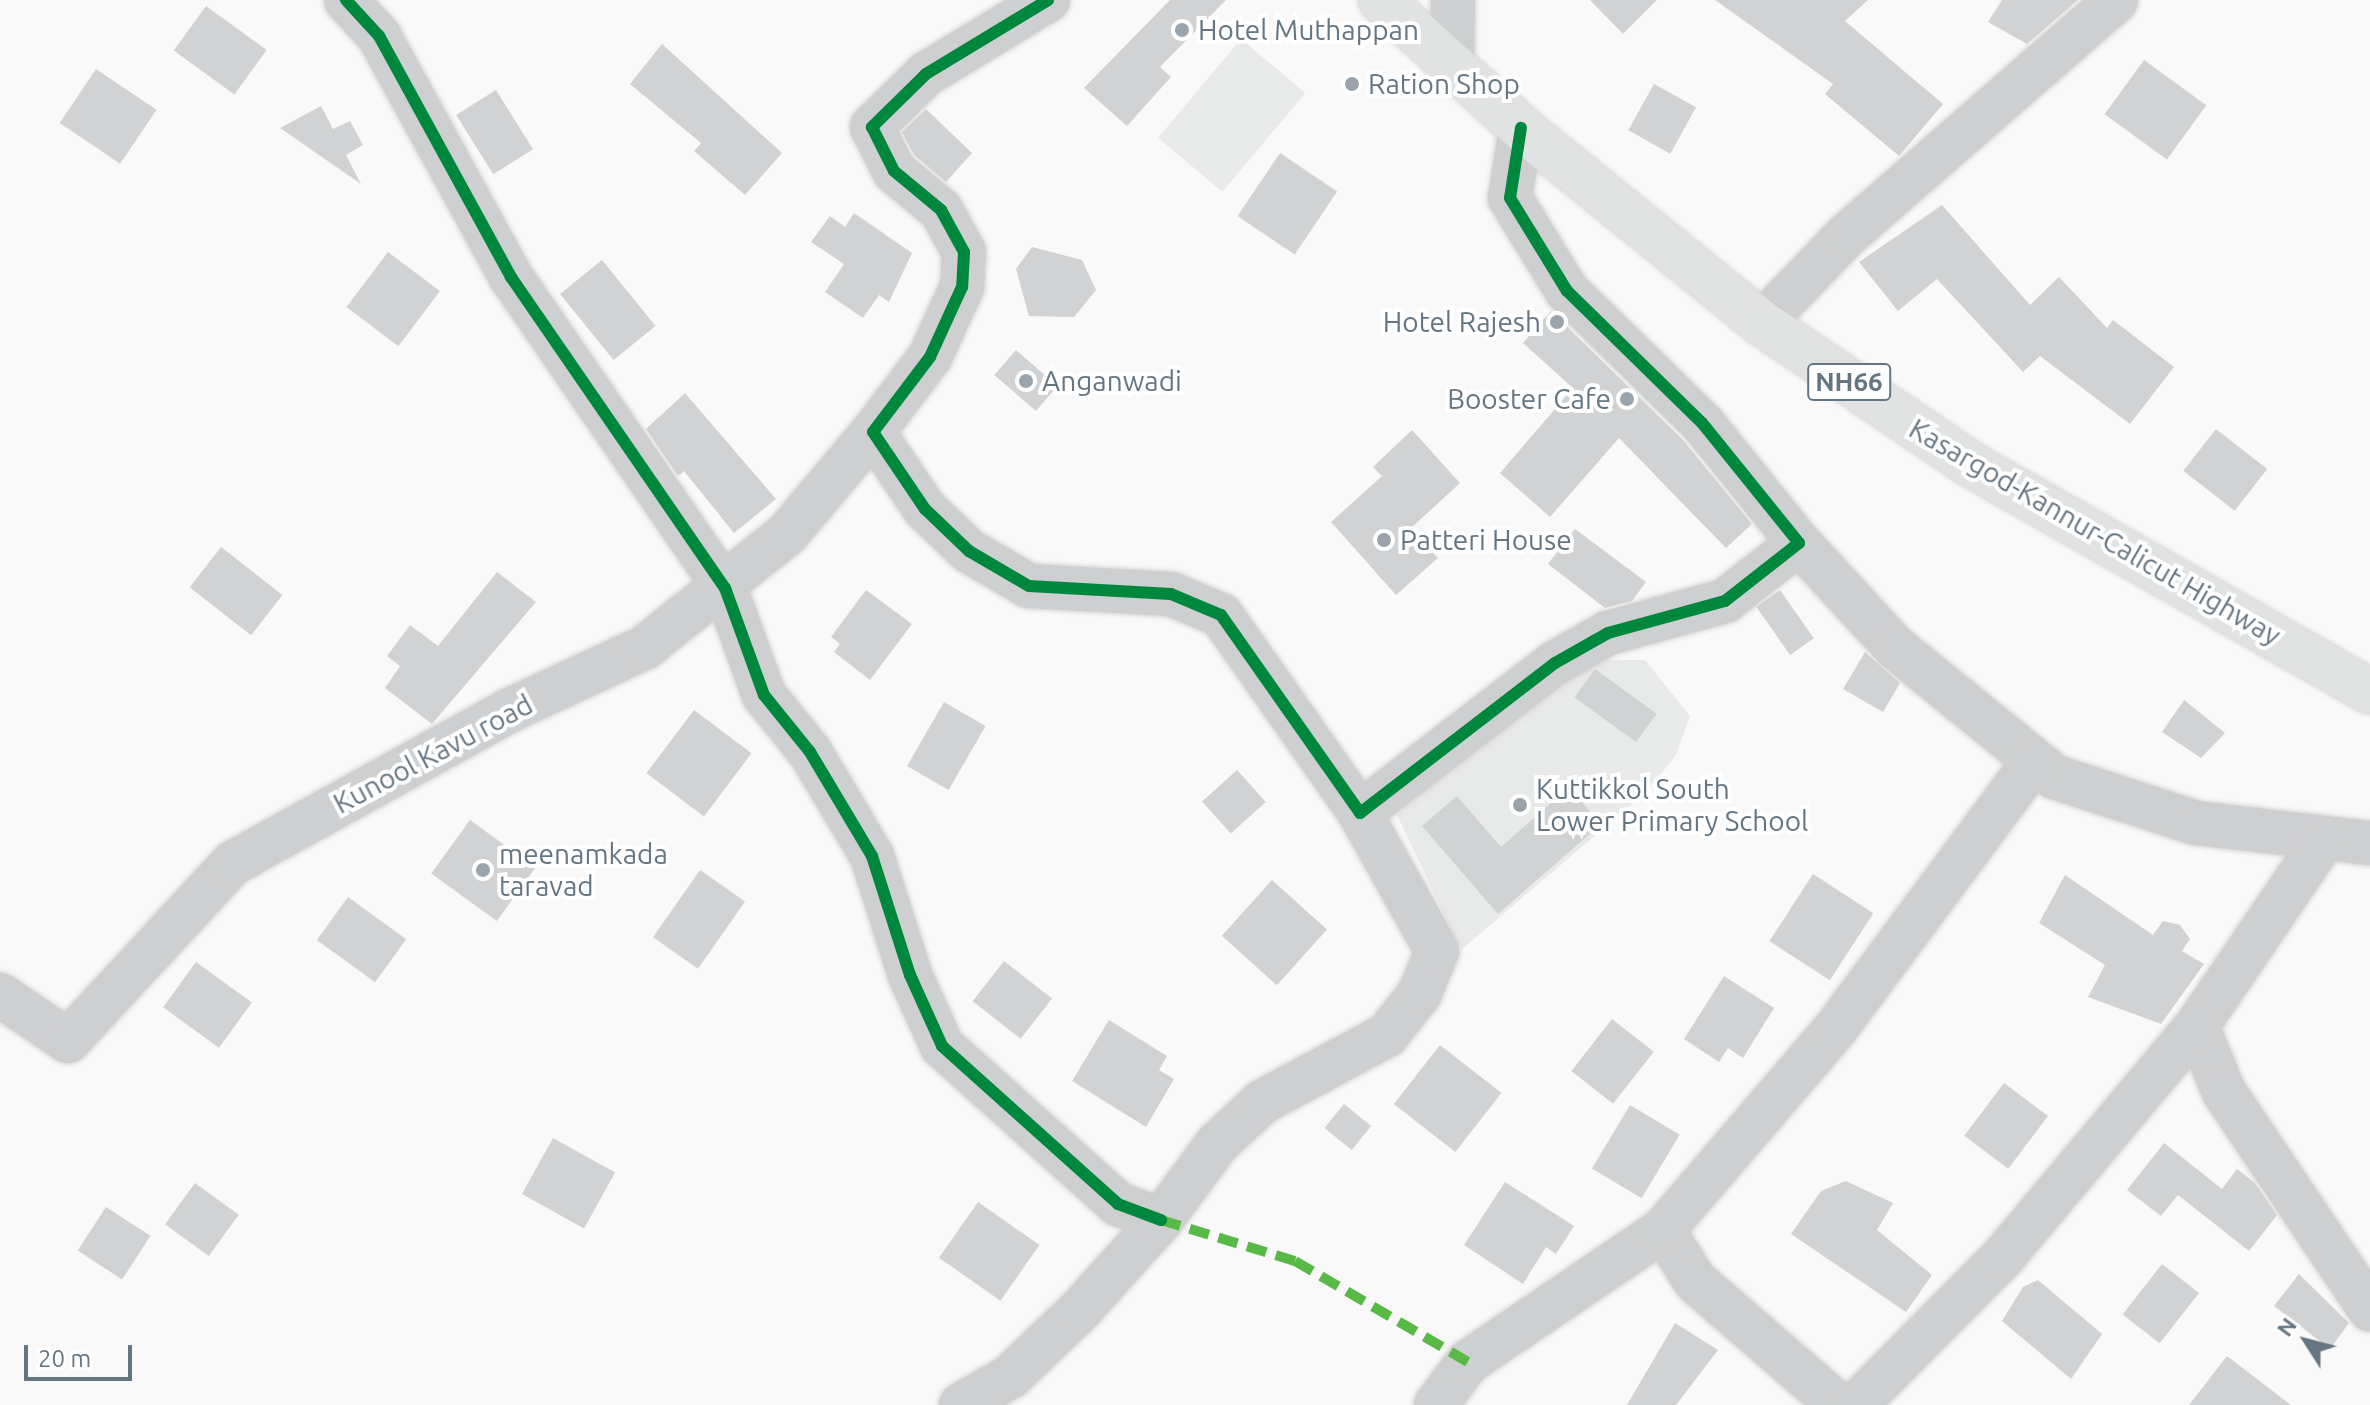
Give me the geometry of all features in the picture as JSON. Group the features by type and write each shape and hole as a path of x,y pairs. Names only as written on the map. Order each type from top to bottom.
{"highway":[{"name":"Kasargod-Kannur-Calicut Highway","path":"1381,0 1521,128 1762,323 1970,464 2368,688"}],"street":[{"path":"346,0 379,36 511,277 725,588 764,695 810,752 872,856 910,975 942,1046 1118,1204 1161,1220"},
{"name":"Kunool Kavu road","path":"0,995 68,1041 233,863 495,718 644,648 725,588 787,534 873,432 930,357 962,287 964,252 941,210 894,171 872,127 926,74 1048,0"},
{"path":"1452,66 1453,0"},
{"path":"1762,323 1847,235 2116,0"},
{"path":"1521,128 1510,198 1567,291 1702,423 1799,543 1896,648 2055,777 2196,823 2370,843"},
{"path":"873,432 925,509 969,551 1029,586 1171,594 1221,615 1360,813 1437,951 1420,993 1387,1035 1262,1102 1217,1144 1161,1220 1011,1376 961,1405"},
{"path":"1360,813 1555,663 1608,633 1725,601 1799,543"},
{"path":"1436,1405 1468,1362 1663,1230 1836,1028 2034,761"},
{"path":"1856,1405 2002,1258 2197,1026 2324,839"},
{"path":"2197,1026 2224,1092 2370,1309"},
{"path":"1663,1230 1695,1281 1838,1405"}],"shaded area":[{"path":"1241,39 1305,93 1222,192 1158,138"},
{"name":"Kuttikkol South Lower Primary School","path":"1608,660 1645,660 1690,716 1676,755 1644,794 1461,950 1397,815 1551,682"}],"building":[{"path":"1170,0 1226,0 1160,67 1171,77 1127,126 1084,88"},
{"path":"1590,0 1657,0 1623,34"},
{"path":"1715,0 1868,0 1845,21 1943,104 1899,156 1825,94 1833,84"},
{"path":"2002,0 2078,0 2027,44 1988,22"},
{"path":"206,6 267,50 234,95 174,50"},
{"path":"662,44 782,153 745,195 694,151 701,143 630,84"},
{"path":"2144,60 2206,105 2167,159 2105,114"},
{"path":"96,69 157,110 120,164 60,123"},
{"path":"1654,84 1696,107 1670,154 1628,130"},
{"path":"496,90 533,149 493,174 456,115"},
{"path":"321,106 333,129 350,121 363,145 346,155 361,184 280,128"},
{"path":"926,109 972,153 946,182 914,155 902,132"},
{"path":"1280,153 1337,192 1295,255 1238,216"},
{"path":"1942,205 2030,305 2059,277 2107,328 2113,320 2174,367 2130,424 2040,356 2023,372 1937,279 1898,311 1859,262"},
{"path":"854,213 912,253 889,302 879,295 863,318 825,292 844,264 811,242 830,216 845,227"},
{"path":"1032,247 1082,260 1096,290 1074,317 1029,316 1016,269"},
{"path":"388,252 440,291 398,346 346,307"},
{"path":"602,260 655,326 614,360 560,294"},
{"path":"1551,311 1683,440 1752,524 1726,548 1619,438 1550,517 1500,473 1573,388 1523,343"},
{"name":"Anganwadi","path":"1016,350 1058,386 1036,411 994,375"},
{"path":"685,393 776,499 734,533 684,471 678,476 646,429"},
{"path":"2216,429 2267,469 2235,511 2183,471"},
{"path":"1412,430 1460,483 1411,528 1438,558 1396,595 1331,522 1382,476 1373,467"},
{"path":"1575,529 1646,582 1632,601 1605,608 1548,564"},
{"path":"221,547 282,595 251,635 190,587"},
{"path":"497,572 536,602 432,724 385,688 400,666 387,656 410,625 438,646"},
{"path":"866,590 912,624 870,680 834,652 840,644 831,637"},
{"path":"1780,590 1814,638 1790,655 1756,607"},
{"path":"1865,652 1900,683 1883,712 1843,689"},
{"path":"1595,669 1656,714 1636,742 1574,697"},
{"path":"2184,700 2225,733 2201,758 2162,732"},
{"path":"944,702 986,726 949,790 907,766"},
{"path":"694,710 752,753 704,816 646,773"},
{"path":"1237,770 1266,802 1231,833 1202,801"},
{"path":"1569,787 1601,824 1498,914 1422,826 1457,796 1501,847"},
{"name":"meenamkada taravad","path":"470,820 536,868 497,921 431,873"},
{"path":"700,870 745,902 698,969 653,937"},
{"path":"1813,874 1873,913 1830,980 1769,941"},
{"path":"2065,875 2153,935 2163,921 2180,925 2190,939 2182,951 2204,964 2161,1024 2088,997 2105,965 2039,923"},
{"path":"1272,880 1327,930 1277,985 1222,936"},
{"path":"348,897 406,939 375,982 317,940"},
{"path":"1004,961 1052,999 1021,1039 973,1001"},
{"path":"196,962 252,1003 219,1048 163,1007"},
{"path":"1724,976 1774,1008 1743,1058 1728,1048 1719,1062 1684,1039"},
{"path":"1612,1019 1654,1052 1613,1104 1571,1071"},
{"path":"1109,1020 1167,1056 1159,1070 1174,1079 1146,1127 1072,1081"},
{"path":"1440,1045 1501,1093 1455,1152 1394,1104"},
{"path":"2004,1083 2048,1116 2008,1169 1964,1136"},
{"path":"1344,1104 1371,1126 1352,1150 1324,1128"},
{"path":"1630,1105 1680,1135 1642,1198 1592,1168"},
{"path":"553,1138 615,1172 584,1228 522,1194"},
{"path":"2164,1143 2222,1189 2237,1169 2255,1183 2277,1215 2249,1251 2178,1195 2161,1216 2127,1190"},
{"path":"1846,1181 1893,1203 1877,1230 1932,1275 1906,1312 1791,1234 1821,1191"},
{"path":"1505,1182 1574,1226 1556,1254 1546,1247 1523,1284 1464,1245"},
{"path":"195,1183 239,1215 209,1256 165,1224"},
{"path":"978,1202 1039,1245 1000,1301 939,1258"},
{"path":"106,1207 150,1236 122,1279 78,1251"},
{"path":"2162,1264 2199,1293 2160,1343 2123,1314"},
{"path":"2299,1274 2349,1323 2330,1349 2274,1306"},
{"path":"2038,1280 2102,1334 2071,1379 2002,1321 2023,1287"},
{"path":"1675,1323 1718,1350 1676,1405 1627,1405"},
{"path":"2227,1356 2291,1405 2189,1405"}],"marked path":[{"path":"1161,1220 1295,1261 1468,1362"}],"cycle path":[{"path":"346,0 379,36 511,277 725,588 764,695 810,752 872,856 910,975 942,1046 1118,1204 1161,1220"},
{"path":"1048,0 926,74 872,127 894,171 941,210 964,252 962,287 930,357 873,432 925,509 969,551 1029,586 1171,594 1221,615 1360,813 1555,663 1608,633 1725,601 1799,543 1702,423 1567,291 1510,198 1521,128"}],"place":[{"name":"Hotel Muthappan","path":"1182,30"},
{"name":"Ration Shop","path":"1352,84"},
{"name":"Hotel Rajesh","path":"1557,322"},
{"name":"Anganwadi","path":"1026,381"},
{"name":"Booster Cafe","path":"1627,399"},
{"name":"Patteri House","path":"1384,540"},
{"name":"Kuttikkol South Lower Primary School","path":"1520,805"},
{"name":"meenamkada taravad","path":"483,870"}]}
